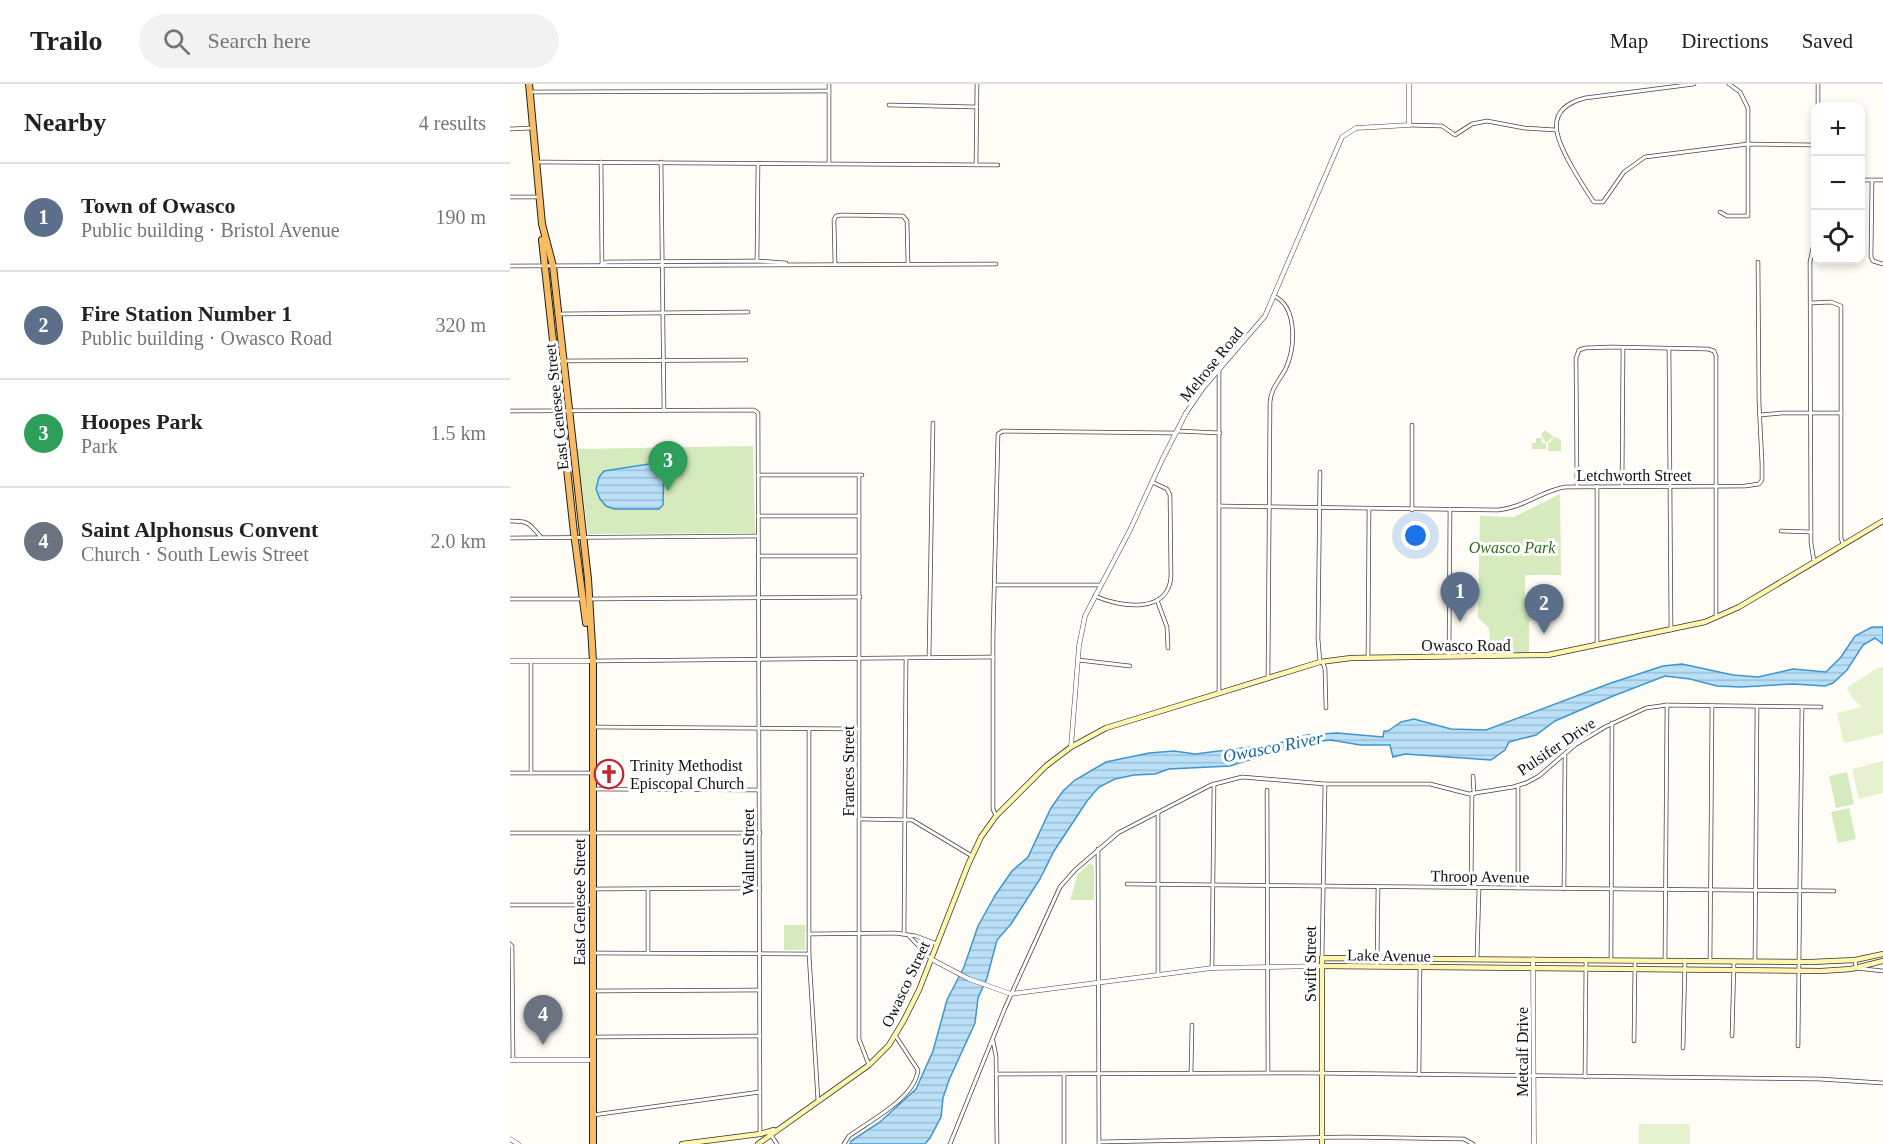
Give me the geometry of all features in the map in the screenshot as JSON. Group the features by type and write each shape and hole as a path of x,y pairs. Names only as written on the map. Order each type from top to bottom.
{"highway":[{"name":"East Genesee Street","path":"529,84 544,266 575,538 592,661 593,1144"},
{"name":"East Genesee Street","path":"542,224 553,266 570,411 584,538 585,599"}],"main road":[{"name":"Owasco Road","path":"996,816 1035,776 1071,747 1117,724 1320,662 1368,657 1541,656 1671,630 1716,618 1739,607 1883,521"},
{"name":"Owasco Street","path":"758,1144 869,1065 895,1035 914,1001 972,856 981,837 996,816"},
{"name":"Lake Avenue","path":"1322,958 1799,962 1855,960 1883,954"},
{"name":"Swift Street","path":"1322,958 1322,1141"},
{"name":"Lake Avenue","path":"1322,966 1799,971 1856,968 1883,961"},
{"path":"682,1144 760,1134 785,1125"},
{"path":"760,1134 763,1140"}],"street":[{"path":"829,84 829,164"},
{"path":"976,165 977,84"},
{"path":"1409,84 1409,125 1442,126 1455,135 1472,124 1486,121 1524,128 1556,130"},
{"path":"1694,84 1576,100 1562,112 1556,130 1559,145 1594,202 1601,203 1607,198 1624,172 1645,157 1748,144 1811,145"},
{"path":"1720,212 1727,216 1748,216 1749,117 1747,103 1740,92 1729,84"},
{"path":"1818,84 1818,102"},
{"path":"530,92 829,91"},
{"path":"889,105 977,107"},
{"name":"Melrose Road","path":"1071,747 1083,621 1176,432 1196,397 1258,325 1274,296 1342,137 1356,128 1409,125"},
{"path":"510,129 533,129"},
{"path":"536,162 998,165"},
{"path":"602,162 602,264"},
{"path":"510,411 664,410 662,162"},
{"path":"757,263 758,163"},
{"path":"1865,180 1883,180"},
{"path":"1872,180 1871,257 1873,261 1883,264"},
{"path":"510,197 540,197"},
{"path":"835,264 834,220 836,216 842,215 903,216 907,221 908,264"},
{"path":"1811,256 1811,532 1814,561"},
{"path":"510,266 607,262 996,264"},
{"path":"1758,262 1760,415 1841,413"},
{"path":"1268,677 1270,398 1286,368 1292,347 1292,328 1288,309 1283,301 1274,296"},
{"path":"1811,303 1836,302 1841,306 1841,538 1843,544"},
{"path":"550,314 748,312"},
{"path":"1577,486 1577,354 1579,350 1585,348 1710,349 1716,354 1716,618"},
{"path":"1622,486 1623,348"},
{"path":"1669,349 1671,630"},
{"path":"555,362 746,360"},
{"path":"1219,370 1219,692"},
{"name":"Walnut Street","path":"664,410 754,410 758,413 760,1134"},
{"name":"Letchworth Street","path":"1219,506 1412,510 1507,509 1521,505 1554,489 1577,486 1756,486 1761,483 1760,415"},
{"path":"929,658 933,423"},
{"path":"1412,510 1413,425"},
{"path":"996,816 993,809 993,657 997,437 999,432 1220,433"},
{"path":"1320,472 1318,639 1320,662 1324,666 1326,708"},
{"name":"Frances Street","path":"758,476 860,475 860,1039 869,1065"},
{"path":"1095,596 1130,606 1157,600 1165,594 1170,582 1171,499 1168,490 1152,482"},
{"path":"1597,486 1597,646"},
{"path":"1368,657 1369,509"},
{"path":"1449,657 1450,509"},
{"path":"758,516 859,516"},
{"path":"510,521 530,523 542,538"},
{"path":"1781,531 1811,532"},
{"path":"510,538 758,536"},
{"path":"759,556 859,556"},
{"path":"994,585 1101,585"},
{"path":"510,599 860,597"},
{"path":"1157,600 1167,627 1168,648"},
{"path":"510,661 993,657"},
{"path":"906,658 906,934 931,959"},
{"path":"1078,660 1130,666"},
{"path":"531,661 531,773"},
{"path":"1665,960 1667,705"},
{"name":"Pulsifer Drive","path":"950,1144 1011,994 1060,887 1067,877 1118,833 1158,812 1214,784 1254,776 1325,784 1430,784 1473,794 1518,786 1539,776 1591,734 1646,708 1667,705 1821,707"},
{"path":"1710,961 1712,706"},
{"path":"1755,961 1757,707"},
{"path":"1798,1046 1802,707"},
{"path":"1611,960 1612,723"},
{"path":"593,727 860,729"},
{"path":"809,729 808,934 818,1101"},
{"path":"1564,889 1565,754"},
{"path":"510,773 593,773"},
{"path":"1471,887 1473,776"},
{"path":"1212,968 1214,784"},
{"name":"Swift Street","path":"1322,958 1325,784"},
{"path":"1518,786 1518,888"},
{"path":"593,789 759,790"},
{"path":"1267,790 1268,1073"},
{"path":"1158,812 1158,975"},
{"path":"860,819 912,820 972,856"},
{"path":"510,833 760,833"},
{"path":"1098,849 1099,1143 1322,1141 1362,1137 1464,1139 1473,1144"},
{"name":"Throop Avenue","path":"1127,884 1833,891"},
{"path":"1377,966 1378,887"},
{"path":"593,889 760,888"},
{"path":"1477,959 1479,888"},
{"path":"648,889 648,953"},
{"path":"510,905 593,905"},
{"path":"808,934 906,934 937,944"},
{"path":"510,944 512,946 511,1060 593,1060"},
{"path":"593,953 809,954"},
{"name":"Lake Avenue","path":"931,959 993,989 1011,994 1212,968 1322,966"},
{"path":"1419,1075 1420,959"},
{"name":"Metcalf Drive","path":"1533,959 1534,1144"},
{"path":"1585,1077 1586,960"},
{"path":"1634,1041 1636,960"},
{"path":"1683,1048 1685,960"},
{"path":"1855,960 1856,968"},
{"path":"1732,1036 1734,961"},
{"name":"Lake Avenue","path":"1856,968 1883,971"},
{"path":"593,991 760,990"},
{"path":"1191,1073 1192,1026"},
{"path":"844,1143 849,1136 904,1097 916,1078 918,1070 895,1035"},
{"path":"593,1036 760,1036"},
{"path":"993,1040 996,1056 997,1144"},
{"path":"996,1074 1268,1073 1819,1079 1883,1083"},
{"path":"1064,1074 1064,1144"},
{"path":"593,1115 760,1092"},
{"path":"771,1134 777,1144"},
{"path":"510,1139 518,1144"}],"green space":[{"path":"1545,430 1554,437 1546,443 1541,435"},
{"path":"1555,437 1561,440 1561,451 1548,451 1548,444"},
{"path":"1536,438 1542,438 1542,443 1546,443 1546,449 1532,449 1532,443 1536,443"},
{"path":"753,446 755,533 588,534 577,449"},
{"name":"Owasco Park","path":"1560,494 1561,575 1525,575 1525,602 1532,602 1531,621 1529,622 1529,656 1491,657 1489,628 1478,618 1480,516 1514,517"},
{"path":"1879,667 1883,668 1883,734 1844,743 1837,713 1861,707 1847,688"},
{"path":"1883,761 1883,793 1859,799 1852,769"},
{"path":"1847,772 1854,804 1836,808 1829,776"},
{"path":"1849,808 1856,839 1838,843 1831,812"},
{"path":"1090,863 1094,866 1094,900 1070,900 1078,874"},
{"path":"784,925 805,925 805,950 784,950"},
{"path":"1639,1124 1690,1124 1690,1144 1639,1144"}],"water":[{"path":"662,462 668,465 664,466 663,505 659,509 614,509 606,506 600,499 596,489 599,477 604,471"},
{"name":"Owasco River","path":"1872,627 1883,627 1883,644 1875,638 1863,645 1847,670 1833,683 1825,686 1793,684 1717,686 1665,676 1555,721 1536,735 1509,742 1505,750 1491,760 1405,754 1393,757 1390,745 1360,745 1331,740 1303,743 1230,766 1169,769 1155,774 1115,779 1099,787 1054,851 1040,879 1011,924 997,940 987,978 978,998 975,1023 949,1080 943,1098 941,1117 930,1138 925,1144 850,1144 851,1141 880,1122 916,1089 933,1051 947,1000 964,967 978,926 996,894 1012,871 1028,857 1051,808 1063,791 1075,780 1106,762 1149,753 1174,751 1195,754 1259,746 1289,741 1307,735 1337,733 1383,737 1384,731 1388,731 1401,722 1414,719 1451,729 1486,730 1663,666 1682,664 1733,675 1758,677 1793,669 1826,672 1841,657 1855,636"}],"place":[{"name":"Hoopes Park","path":"668,491"},
{"name":"Town of Owasco","path":"1460,622"},
{"name":"Fire Station Number 1","path":"1544,634"},
{"name":"Trinity Methodist Episcopal Church","path":"609,774"},
{"name":"Saint Alphonsus Convent","path":"543,1045"}]}
